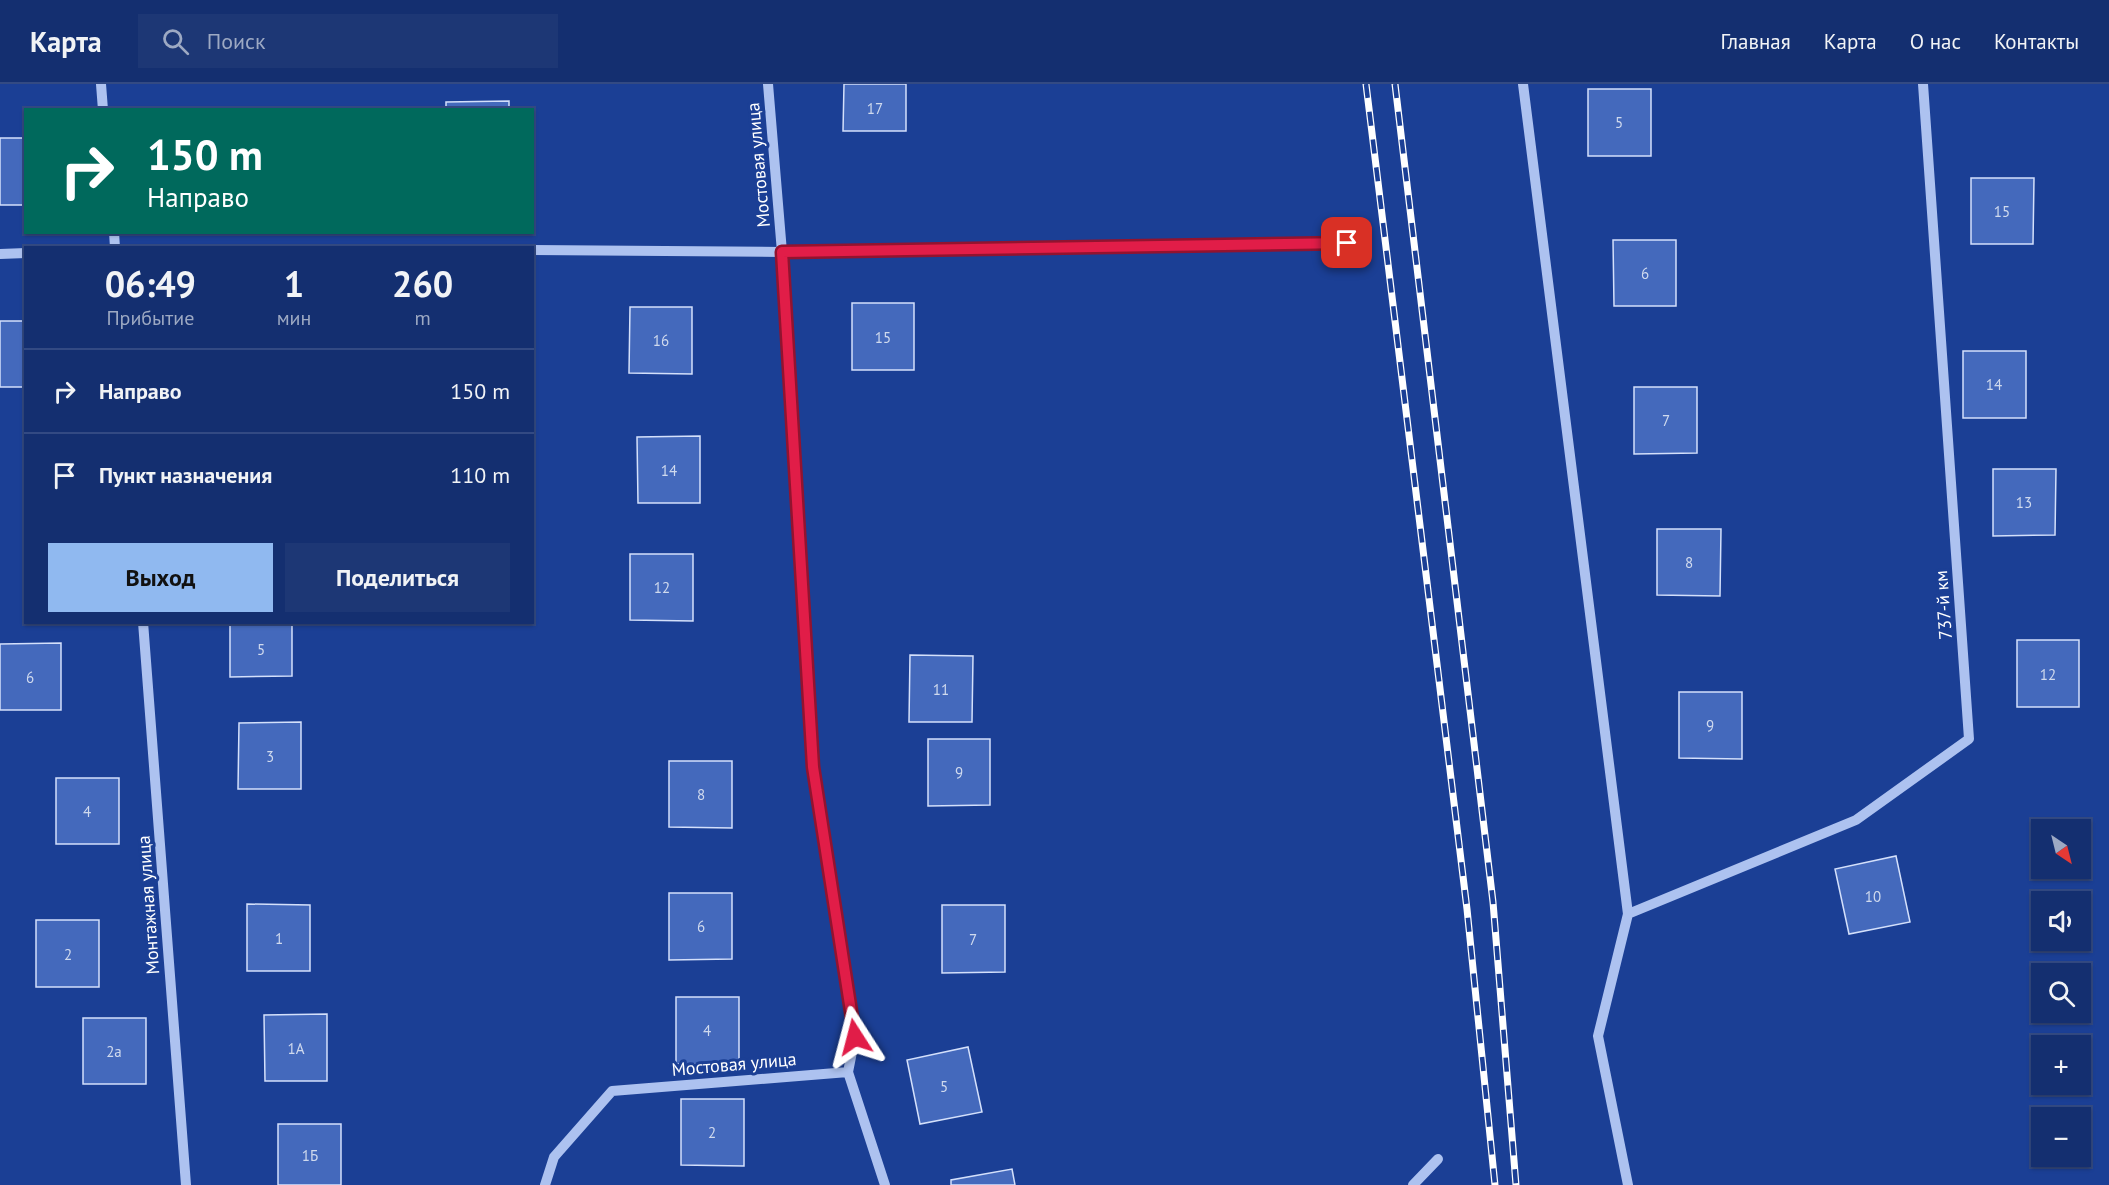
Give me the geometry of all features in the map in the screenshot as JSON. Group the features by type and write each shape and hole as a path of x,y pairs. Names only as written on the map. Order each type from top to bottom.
{"street":[{"path":"101,84 104,108"},
{"name":"Мостовая улица","path":"545,1185 554,1157 612,1091 848,1072 855,1037 813,767 782,252 768,84"},
{"path":"1523,84 1628,914 1598,1036 1628,1185"},
{"name":"737-й км","path":"1628,914 1856,820 1969,739 1923,84"},
{"path":"534,250 782,252 1347,243"},
{"path":"0,254 24,253"},
{"name":"Монтажная улица","path":"143,624 186,1185"},
{"path":"848,1072 885,1185"},
{"path":"1413,1185 1438,1160"}],"building":[{"path":"844,84 906,84 906,131 843,131"},
{"path":"1588,89 1651,89 1651,156 1588,156"},
{"path":"509,101 509,108 446,108 446,102"},
{"path":"0,138 24,138 24,205 0,205"},
{"path":"1971,178 2034,178 2033,244 1971,244"},
{"path":"1613,240 1676,240 1676,306 1614,306"},
{"path":"852,303 914,303 914,370 852,370"},
{"path":"630,307 692,307 692,374 629,373"},
{"path":"0,321 24,321 24,387 0,387"},
{"path":"1963,351 2026,351 2026,418 1963,418"},
{"path":"1634,387 1697,387 1697,453 1634,454"},
{"path":"700,436 700,503 638,503 637,437"},
{"path":"1993,469 2056,469 2055,535 1993,536"},
{"path":"1657,529 1721,529 1720,596 1657,595"},
{"path":"630,554 693,554 693,621 630,620"},
{"path":"230,624 292,624 292,676 230,677"},
{"path":"2017,640 2079,640 2079,707 2017,707"},
{"path":"61,643 61,710 0,710 0,644"},
{"path":"910,655 973,656 972,722 909,722"},
{"path":"1679,692 1742,692 1742,759 1679,758"},
{"path":"301,722 301,789 238,789 239,723"},
{"path":"928,739 990,739 990,805 928,806"},
{"path":"669,761 732,761 732,828 669,827"},
{"path":"56,778 119,778 119,844 56,844"},
{"path":"1896,856 1910,922 1849,934 1835,869"},
{"path":"669,893 732,893 732,959 669,960"},
{"path":"247,904 310,905 310,971 247,971"},
{"path":"942,905 1005,905 1005,972 942,973"},
{"path":"36,920 99,920 99,987 36,987"},
{"path":"676,997 739,997 739,1064 676,1064"},
{"path":"327,1014 327,1081 265,1081 264,1015"},
{"path":"83,1018 146,1018 146,1084 83,1084"},
{"path":"968,1047 982,1112 920,1124 907,1060"},
{"path":"681,1099 744,1099 744,1166 681,1165"},
{"path":"278,1124 341,1124 341,1185 278,1185"},
{"path":"1012,1169 1015,1185 951,1185 951,1180"}],"railway":[{"path":"1366,84 1467,909 1495,1185"},
{"path":"1395,84 1493,902 1516,1185"}],"route":[{"path":"855,1037 813,767 782,252 1347,243"}]}
